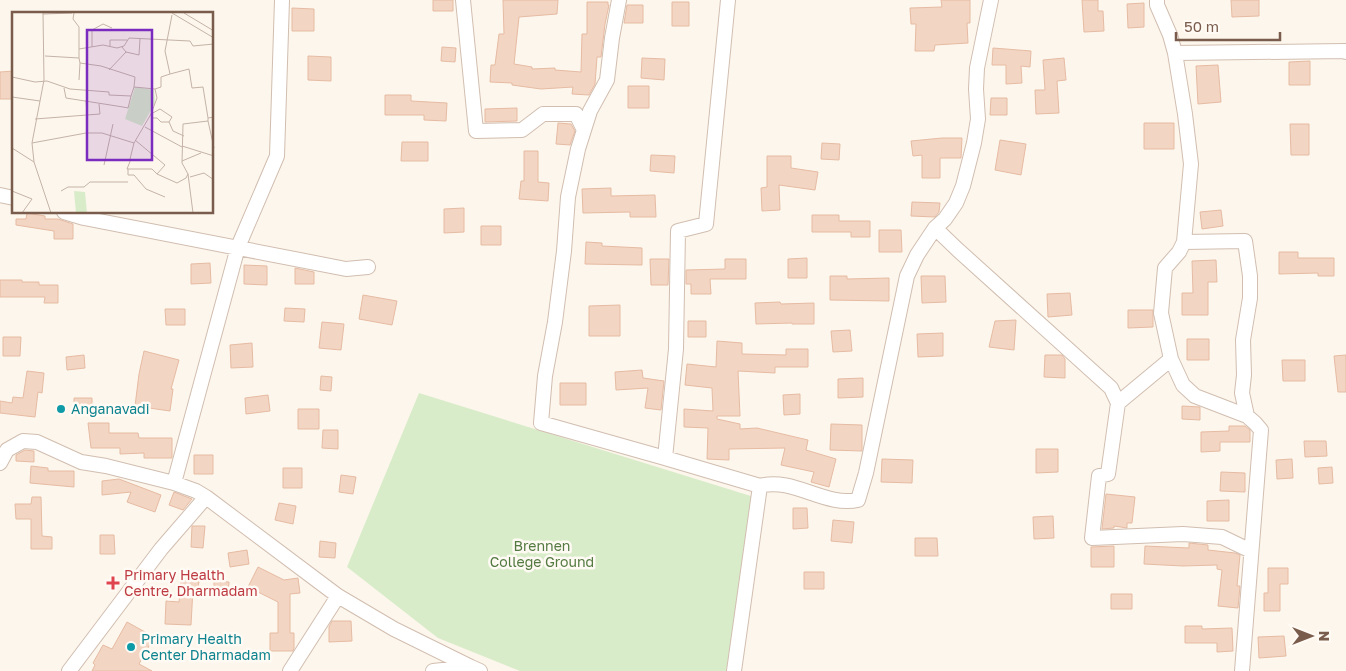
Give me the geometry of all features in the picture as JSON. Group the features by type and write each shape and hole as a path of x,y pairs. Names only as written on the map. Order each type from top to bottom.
{"street":[{"path":"174,483 238,247 277,156 282,0"},
{"path":"463,0 476,131 522,130 544,114 576,114 584,130"},
{"path":"619,0 607,80 590,111 578,149 568,197 564,251 545,376 541,423 760,486 780,484 832,500 848,502 858,500 866,473 907,276 917,255 935,228 956,203 963,186 978,119 977,68 991,0"},
{"path":"665,458 676,349 678,231 706,224 728,0"},
{"path":"1157,0 1157,5 1175,53 1191,164 1184,242 1179,252 1165,268 1161,313 1172,359 1183,385 1195,396 1247,416 1261,430 1242,671"},
{"path":"1175,53 1346,52"},
{"path":"71,214 346,269 368,267"},
{"path":"935,228 1110,388 1118,402 1108,474 1099,476 1092,538 1183,534 1222,537 1251,551"},
{"path":"1184,242 1245,242 1250,276 1250,298 1243,340 1244,375 1242,393 1247,416"},
{"path":"1118,402 1172,359"},
{"path":"2,453 23,441 37,442 81,462 106,466 174,483 196,491 338,596 394,628 475,670"},
{"path":"734,671 760,486"},
{"path":"69,671 161,549 206,497"},
{"path":"290,671 338,596"},
{"path":"433,671 475,670"}],"green space":[{"name":"Brennen College Ground","path":"419,393 754,497 726,671 520,671 438,638 347,567"}],"building":[{"path":"433,0 453,0 453,11 433,11"},
{"path":"503,0 558,0 557,14 519,17 514,64 532,67 532,69 555,68 555,70 581,72 582,34 587,34 587,2 608,2 601,57 597,57 595,84 589,95 572,94 573,87 541,89 512,85 512,83 490,82 491,65 495,65 499,34 504,34"},
{"path":"941,0 970,0 970,23 967,23 968,43 935,45 934,51 915,51 916,24 911,24 910,8 942,7"},
{"path":"1082,0 1098,0 1098,11 1103,11 1104,31 1084,32"},
{"path":"1231,0 1259,0 1259,16 1232,17"},
{"path":"672,2 689,2 689,26 672,26"},
{"path":"1144,3 1144,27 1128,28 1127,4"},
{"path":"627,5 643,5 643,23 624,23"},
{"path":"292,8 314,9 314,31 292,31"},
{"path":"442,47 456,48 455,62 441,61"},
{"path":"993,48 1031,51 1030,67 1021,66 1022,83 1006,84 1006,65 992,65"},
{"path":"308,56 331,57 331,81 308,80"},
{"path":"642,58 665,59 664,80 641,78"},
{"path":"1064,58 1066,80 1057,81 1059,113 1036,114 1035,90 1045,90 1043,60"},
{"path":"1310,61 1310,85 1289,85 1289,62"},
{"path":"1218,65 1221,102 1198,104 1196,66"},
{"path":"12,71 12,99 0,99 0,72"},
{"path":"628,86 649,86 649,108 628,108"},
{"path":"385,95 411,95 411,101 447,103 446,121 424,120 424,115 385,115"},
{"path":"991,98 1007,98 1007,115 990,115"},
{"path":"517,108 517,121 485,122 485,109"},
{"path":"558,123 571,124 575,131 570,145 556,144"},
{"path":"1144,123 1174,123 1174,149 1144,149"},
{"path":"1290,124 1309,124 1309,155 1291,155"},
{"path":"962,138 961,158 940,158 940,178 922,178 922,155 913,156 911,141"},
{"path":"1000,140 1026,144 1021,175 995,170"},
{"path":"402,142 428,142 428,161 401,161"},
{"path":"822,143 840,144 839,160 821,159"},
{"path":"524,151 538,151 538,182 549,183 548,201 519,199 521,181 524,181"},
{"path":"651,155 675,156 674,173 650,171"},
{"path":"767,156 791,156 791,168 818,172 815,190 779,185 780,210 762,211 761,188 767,187"},
{"path":"611,188 611,196 655,195 656,217 630,217 630,212 583,213 582,189"},
{"path":"912,202 940,203 939,212 935,217 911,216"},
{"path":"464,208 464,232 444,233 444,209"},
{"path":"1221,210 1223,226 1202,229 1200,212"},
{"path":"27,214 33,214 45,216 45,219 58,219 73,224 73,239 54,239 54,231 16,225 16,219 26,219"},
{"path":"812,215 839,215 839,221 870,221 870,237 851,237 851,232 812,232"},
{"path":"481,226 501,226 501,245 481,245"},
{"path":"879,230 901,230 902,252 879,252"},
{"path":"586,242 602,243 602,246 642,248 642,265 585,264"},
{"path":"1279,252 1298,252 1298,258 1334,258 1334,276 1318,276 1318,273 1279,274"},
{"path":"807,258 807,278 788,278 788,259"},
{"path":"650,259 669,259 668,285 651,285"},
{"path":"725,259 746,259 746,279 710,279 711,294 691,294 691,284 686,284 686,270 725,269"},
{"path":"1216,260 1217,282 1208,282 1208,315 1182,315 1182,293 1193,293 1192,261"},
{"path":"210,263 211,283 191,284 191,264"},
{"path":"244,265 267,266 267,285 244,284"},
{"path":"295,268 314,272 314,284 295,284"},
{"path":"830,276 847,276 847,279 889,278 889,301 830,300"},
{"path":"921,276 945,276 946,302 922,303"},
{"path":"0,280 22,280 22,282 39,282 39,285 58,285 58,303 44,303 45,297 0,297"},
{"path":"1070,293 1072,315 1048,317 1047,294"},
{"path":"363,295 397,301 392,325 359,319"},
{"path":"780,302 781,304 814,303 814,324 756,324 755,303"},
{"path":"620,305 620,336 589,336 589,306"},
{"path":"285,308 305,309 304,322 284,321"},
{"path":"165,309 185,309 185,325 166,325"},
{"path":"1128,310 1153,310 1153,327 1128,328"},
{"path":"1016,320 1014,350 989,347 995,321"},
{"path":"688,321 706,321 706,337 688,337"},
{"path":"322,322 344,324 341,350 319,348"},
{"path":"850,330 852,351 833,352 831,331"},
{"path":"943,333 943,356 918,357 917,334"},
{"path":"3,337 21,337 20,356 3,356"},
{"path":"1187,339 1209,339 1209,360 1187,360"},
{"path":"717,341 742,343 742,354 786,355 786,349 808,349 808,367 775,367 775,373 738,371 740,416 717,416 717,419 740,424 740,429 757,428 808,440 806,450 836,459 829,487 811,482 814,472 781,465 785,448 729,449 729,460 707,459 708,428 684,427 684,409 713,411 712,388 685,385 687,364 716,367"},
{"path":"252,343 253,367 231,368 230,345"},
{"path":"144,351 179,360 171,389 173,389 170,411 135,406"},
{"path":"84,355 85,368 67,370 66,357"},
{"path":"1045,355 1062,355 1065,359 1065,378 1044,377"},
{"path":"1346,355 1346,392 1338,392 1334,356"},
{"path":"1282,360 1305,360 1305,381 1283,381"},
{"path":"642,370 643,378 664,381 661,410 645,408 648,388 616,390 615,372"},
{"path":"27,371 44,373 42,393 38,392 35,417 0,413 0,401 12,403 13,397 23,398"},
{"path":"321,376 332,377 331,391 320,390"},
{"path":"863,378 863,397 838,398 838,379"},
{"path":"560,383 586,383 586,405 560,405"},
{"path":"800,394 800,414 784,415 783,395"},
{"path":"268,395 270,411 246,414 245,398"},
{"path":"74,398 92,398 92,411 74,411"},
{"path":"1182,406 1200,407 1200,420 1182,419"},
{"path":"298,409 319,409 319,429 298,429"},
{"path":"88,423 109,423 109,433 138,433 139,438 172,438 172,458 144,458 144,453 120,454 120,448 91,448"},
{"path":"831,424 862,425 862,451 830,450"},
{"path":"1229,426 1245,426 1250,430 1250,442 1220,442 1220,451 1201,452 1201,432 1229,431"},
{"path":"323,430 338,430 338,449 322,448"},
{"path":"1304,441 1326,441 1327,456 1305,457"},
{"path":"1036,449 1058,449 1058,472 1036,473"},
{"path":"25,450 34,451 34,462 16,461 16,455"},
{"path":"194,455 213,455 213,474 194,474"},
{"path":"882,459 913,460 912,483 881,482"},
{"path":"1292,459 1293,478 1277,479 1276,460"},
{"path":"31,466 48,468 48,471 74,471 74,487 30,483"},
{"path":"1332,467 1333,483 1319,484 1318,468"},
{"path":"283,468 302,468 302,488 283,488"},
{"path":"1221,472 1245,473 1245,492 1220,491"},
{"path":"341,475 356,477 353,494 339,492"},
{"path":"119,479 161,495 155,512 127,502 131,492 102,495 102,481"},
{"path":"174,492 192,499 183,510 169,505"},
{"path":"1106,494 1135,497 1132,523 1127,523 1127,528 1114,526 1114,528 1102,529"},
{"path":"32,497 41,497 42,536 52,537 52,549 31,549 31,519 16,519 15,504 31,504"},
{"path":"1229,500 1229,521 1207,521 1207,501"},
{"path":"279,503 296,506 293,524 275,520"},
{"path":"793,508 807,508 808,528 793,529"},
{"path":"1053,516 1054,538 1034,539 1033,517"},
{"path":"833,520 854,522 852,543 831,541"},
{"path":"192,526 205,526 203,548 191,547"},
{"path":"100,535 114,535 115,554 100,554"},
{"path":"915,538 937,538 938,556 915,556"},
{"path":"320,541 336,543 335,558 319,557"},
{"path":"1189,543 1208,545 1208,550 1240,555 1237,586 1240,586 1238,608 1218,606 1222,570 1217,569 1217,565 1144,564 1145,546 1189,548"},
{"path":"1114,546 1114,567 1091,567 1091,547"},
{"path":"247,550 249,564 230,567 228,553"},
{"path":"258,567 284,580 298,578 300,593 290,594 290,633 294,633 293,651 270,651 270,633 278,633 278,602 248,587"},
{"path":"1268,568 1288,568 1288,584 1280,584 1280,611 1264,611 1264,593 1268,593"},
{"path":"804,572 824,572 824,589 804,589"},
{"path":"182,573 200,575 198,588 193,588 191,625 165,624 166,601 179,602"},
{"path":"214,581 229,582 228,597 214,597"},
{"path":"1111,594 1132,594 1132,609 1111,609"},
{"path":"332,621 351,621 352,641 329,642 329,627"},
{"name":"Primary Health Center Dharmadam","path":"127,622 154,637 139,664 152,671 92,671 95,665 93,663 103,645 112,649"},
{"path":"1185,626 1202,626 1202,629 1232,628 1233,651 1217,652 1217,643 1185,643"},
{"path":"1284,636 1286,656 1259,658 1258,637"}],"place":[{"name":"Anganavadi","path":"61,409"},
{"name":"Primary Health Centre, Dharmadam","path":"113,583"},
{"name":"Primary Health Center Dharmadam","path":"131,647"}]}
